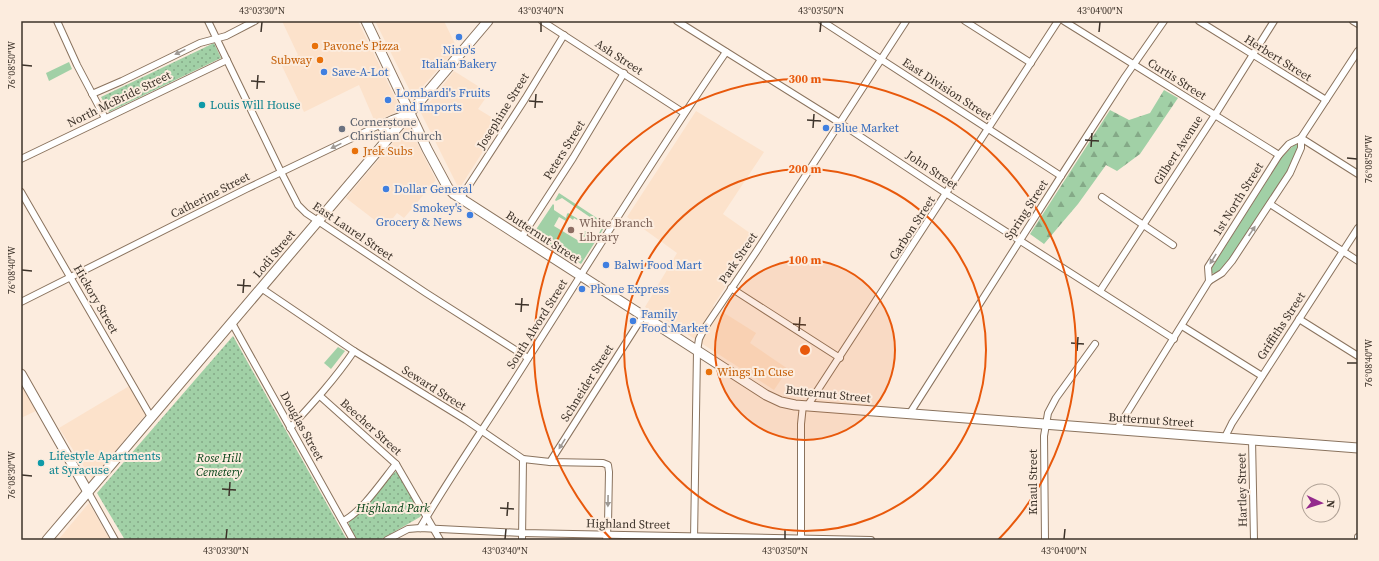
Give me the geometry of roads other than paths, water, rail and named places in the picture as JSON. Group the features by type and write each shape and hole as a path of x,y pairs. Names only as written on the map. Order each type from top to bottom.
{"street":[{"path":"57,21 105,118"},
{"name":"East Laurel Street","path":"208,21 298,205 306,213 426,293 528,358"},
{"name":"North McBride Street","path":"92,94 200,43 226,36 256,21"},
{"name":"Butternut Street","path":"366,21 427,149 448,188 460,199 766,395 781,402 1358,448"},
{"name":"Lodi Street","path":"47,540 488,21"},
{"name":"Ash Street","path":"542,21 684,113"},
{"name":"John Street","path":"677,21 840,123 947,194 1174,339"},
{"name":"East Division Street","path":"822,21 1061,176"},
{"name":"Park Street","path":"694,538 697,351 699,339 704,329 906,21"},
{"path":"965,21 1031,63"},
{"name":"Carbon Street","path":"806,405 840,358 1058,21"},
{"name":"Curtis Street","path":"1064,21 1279,154"},
{"name":"Spring Street","path":"910,413 1061,176 1164,21"},
{"name":"Herbert Street","path":"1200,21 1326,100"},
{"name":"Gilbert Avenue","path":"1100,291 1254,55 1274,21"},
{"path":"1353,21 1358,24"},
{"name":"Josephine Street","path":"460,199 525,99 564,35"},
{"name":"1st North Street","path":"1209,281 1208,267 1279,154 1289,144 1301,138 1358,51"},
{"name":"South Alvord Street","path":"420,528 684,113 726,52"},
{"name":"North McBride Street","path":"21,159 227,60"},
{"name":"Peters Street","path":"521,238 573,158 624,73"},
{"name":"Catherine Street","path":"21,302 281,172 410,113"},
{"path":"381,125 390,137"},
{"path":"1301,138 1358,174"},
{"name":"1st North Street","path":"1118,430 1209,281 1222,272 1232,261 1290,173 1301,148 1301,138"},
{"name":"Hickory Street","path":"21,192 151,417"},
{"path":"1102,197 1173,246"},
{"path":"1270,204 1358,261"},
{"name":"Griffiths Street","path":"1225,437 1232,423 1358,228"},
{"name":"Seward Street","path":"261,288 354,351 523,459 550,462 603,463 609,467 608,524 606,537"},
{"path":"731,288 840,358"},
{"name":"Schneider Street","path":"550,462 643,316"},
{"path":"1299,319 1358,356"},
{"name":"Douglas Street","path":"232,322 353,540"},
{"path":"1182,326 1262,376"},
{"name":"Knaul Street","path":"1045,540 1044,436 1050,408 1095,344"},
{"path":"290,428 320,396 343,368 354,351"},
{"path":"21,374 115,540"},
{"name":"Beecher Street","path":"320,396 396,464 440,540"},
{"path":"801,539 801,424 806,405"},
{"name":"Hartley Street","path":"1252,439 1254,540"},
{"path":"522,540 523,459"},
{"path":"342,521 348,518 359,508 396,464"},
{"name":"Highland Street","path":"387,540 408,529 420,528 606,537 871,540"}],"place":[{"name":"Nino's Italian Bakery","path":"459,37"},
{"name":"Pavone's Pizza","path":"315,46"},
{"name":"Subway","path":"320,60"},
{"name":"Save-A-Lot","path":"324,72"},
{"name":"Lombardi's Fruits and Imports","path":"388,100"},
{"name":"Louis Will House","path":"202,105"},
{"name":"Blue Market","path":"826,128"},
{"name":"Cornerstone Christian Church","path":"342,129"},
{"name":"Jrek Subs","path":"355,151"},
{"name":"Dollar General","path":"386,189"},
{"name":"Smokey's Grocery & News","path":"470,215"},
{"name":"White Branch Library","path":"571,230"},
{"name":"Balwi Food Mart","path":"606,265"},
{"name":"Phone Express","path":"582,289"},
{"name":"Family Food Market","path":"633,321"},
{"name":"Wings In Cuse","path":"709,372"},
{"name":"Lifestyle Apartments at Syracuse","path":"41,463"}],"park label":[{"name":"Rose Hill Cemetery","path":"219,465"},
{"name":"Highland Park","path":"393,508"}]}
